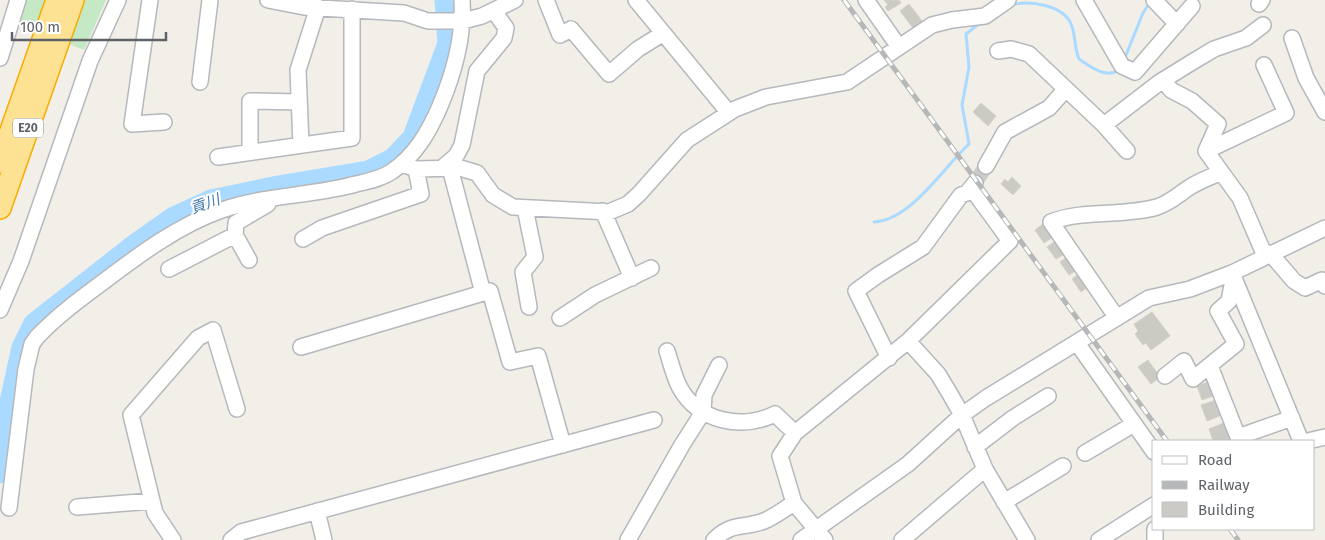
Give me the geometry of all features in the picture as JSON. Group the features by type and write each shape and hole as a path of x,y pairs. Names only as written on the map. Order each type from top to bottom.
{"highway":[{"name":"E20","path":"0,208 48,46 57,0"},
{"name":"E20","path":"0,162 48,46 73,0"}],"street":[{"path":"0,58 18,0"},
{"path":"0,310 21,261 90,60 118,0"},
{"path":"150,0 132,124 164,122"},
{"path":"200,82 210,0"},
{"path":"268,0 318,8 371,5 428,20 440,21 460,21 494,11 515,0"},
{"path":"409,167 429,131 444,97 456,58 462,0"},
{"path":"546,0 560,35 571,29 608,74 638,49 662,34"},
{"path":"636,0 662,34 729,113"},
{"path":"866,0 899,47"},
{"path":"9,508 26,369 32,344 36,337 64,312 150,246 222,210 347,187 409,167 446,168 477,173 501,201 513,207 609,212 628,204 687,140 729,113 766,97 846,82 932,25 985,16 1008,0"},
{"path":"1084,0 1122,66 1135,72 1192,6"},
{"path":"1154,0 1176,24"},
{"path":"218,157 352,138 343,6"},
{"path":"300,145 298,70 318,8"},
{"path":"446,168 462,145 478,71 504,38 506,28 494,11"},
{"path":"1104,125 1163,80 1214,49 1246,38 1263,25"},
{"path":"1292,38 1306,78 1325,112"},
{"path":"998,51 1011,49 1029,54 1104,125 1127,151"},
{"path":"1206,152 1286,114 1264,65"},
{"path":"1163,80 1171,90 1192,101 1218,124 1206,152"},
{"path":"986,166 1005,132 1049,108 1065,90"},
{"path":"250,152 250,101 299,102"},
{"path":"1206,152 1240,198 1267,255 1294,281 1305,288 1322,280 1325,286"},
{"path":"304,239 322,228 421,194 409,167"},
{"path":"446,168 483,293"},
{"path":"1117,318 1051,222 1064,217 1125,213 1158,207 1173,200 1191,186 1221,172"},
{"path":"820,535 794,503 780,456 795,433 889,358 1010,242 974,186 961,195 923,247 856,291 889,358"},
{"path":"249,260 235,235 236,224 275,199"},
{"path":"525,208 535,256 522,272 529,307"},
{"path":"603,211 632,278"},
{"path":"801,540 820,535 908,464 962,415 986,398 1150,298 1190,289 1233,274 1267,255 1325,228"},
{"path":"169,269 235,235"},
{"path":"560,318 594,295 651,268"},
{"path":"1165,376 1184,361 1193,379 1236,344 1218,311 1229,301 1233,274"},
{"path":"1233,274 1301,440"},
{"path":"301,347 490,292 510,362 538,356 562,445"},
{"path":"173,540 155,513 131,415 150,390 198,338 213,330 237,409"},
{"path":"908,341 938,374 962,415 985,469 1026,540"},
{"path":"1077,343 1152,449"},
{"path":"667,351 680,387 690,402 703,412 728,423 760,421 775,414 795,433"},
{"path":"628,540 682,444 703,412 704,395 719,365"},
{"path":"1210,366 1238,437 1292,418"},
{"path":"975,446 1013,418 1048,396"},
{"path":"231,540 241,532 654,420"},
{"path":"1086,453 1134,424"},
{"path":"1312,440 1325,437"},
{"path":"1004,502 1064,466"},
{"path":"902,540 985,469"},
{"path":"77,507 152,500"},
{"path":"714,540 728,528 750,525 766,520 794,503"},
{"path":"1099,540 1152,506"},
{"path":"317,511 324,540"}],"green space":[{"path":"25,0 106,0 84,50 18,24"}],"building":[{"path":"884,0 899,0 901,3 888,11 885,7 888,5"},
{"path":"909,4 922,21 913,28 900,11"},
{"path":"981,103 996,116 988,126 973,112"},
{"path":"1012,177 1021,186 1013,195 1001,184 1005,179 1008,182"},
{"path":"1043,224 1053,237 1044,243 1035,230"},
{"path":"1055,241 1065,254 1056,259 1047,247"},
{"path":"1068,256 1077,270 1069,275 1060,262"},
{"path":"1080,273 1089,286 1081,292 1072,279"},
{"path":"1152,312 1170,336 1151,350 1146,343 1143,345 1135,334 1138,331 1134,324"},
{"path":"1148,360 1160,377 1151,384 1138,367"},
{"path":"1208,382 1213,396 1202,400 1197,386"},
{"path":"1216,400 1222,415 1207,421 1201,405"},
{"path":"1226,422 1234,440 1213,440 1209,429"}],"waterway":[{"name":"貢川","path":"0,474 8,406 21,347 33,323 135,243 172,217 211,199 278,185 368,170 392,158 412,137 447,43 444,0"},
{"path":"1124,60 1143,13 1150,2"},
{"path":"1011,5 1036,4 1054,8 1061,12 1071,24 1079,59 1104,73 1119,70"},
{"path":"874,222 888,219 913,203 969,144 962,105 969,67 966,34 980,23"}],"tunnel":[{"path":"975,183 986,166"}],"railway":[{"path":"844,0 1166,440"},
{"path":"1231,530 1238,540"}]}
